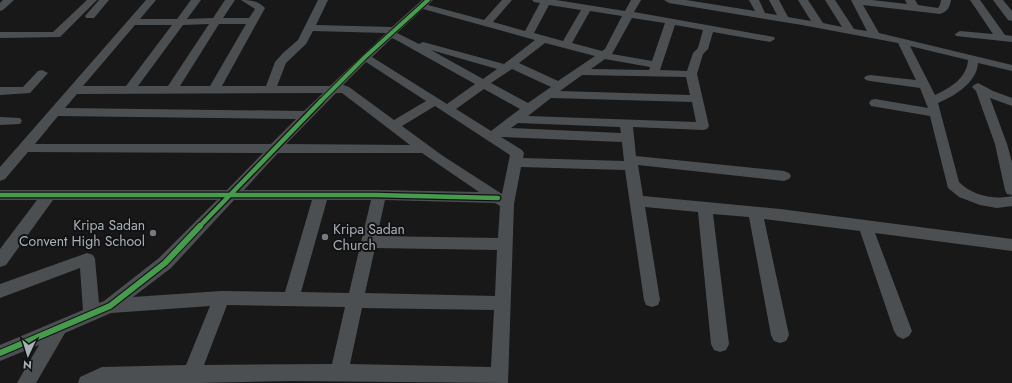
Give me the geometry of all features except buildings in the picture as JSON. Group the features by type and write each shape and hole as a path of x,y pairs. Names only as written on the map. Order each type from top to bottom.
{"street":[{"path":"0,8 10,0"},
{"path":"0,35 56,35 92,0"},
{"path":"90,16 104,0"},
{"path":"0,176 6,162 24,148 152,0"},
{"path":"129,90 196,0"},
{"path":"172,89 230,0"},
{"path":"214,89 262,4 246,0"},
{"path":"270,89 281,62 287,55 299,46 310,28 323,0"},
{"path":"487,23 505,0"},
{"path":"495,135 548,94 609,51 636,0"},
{"path":"669,0 724,5 762,16 902,41 1012,68"},
{"path":"754,0 762,16"},
{"path":"774,0 784,19"},
{"path":"803,0 819,25"},
{"path":"830,0 850,31"},
{"path":"857,0 875,36"},
{"path":"857,0 912,4 940,10 945,6 946,0"},
{"path":"974,0 1007,39"},
{"path":"998,0 1012,18"},
{"path":"528,34 541,1 628,14 770,39"},
{"path":"0,353 110,306 165,263 273,150 365,57 395,34 425,3 487,23 654,69 691,74"},
{"path":"566,44 588,8"},
{"path":"133,22 253,21"},
{"path":"654,69 671,22"},
{"path":"310,28 395,34 508,66 559,86"},
{"path":"515,119 703,126 691,74 698,53 703,50 709,28"},
{"path":"395,34 529,109"},
{"path":"960,34 1007,39"},
{"path":"448,109 543,39"},
{"path":"902,41 933,107 950,180 960,193 967,196 1001,203 1012,201"},
{"path":"87,383 102,376 110,380 265,378 339,373 499,379 505,244 503,201 517,153 495,135 448,109 365,57"},
{"path":"875,103 933,107 968,77 972,72 973,58"},
{"path":"579,72 654,69"},
{"path":"0,91 26,90 42,73"},
{"path":"968,77 981,89 998,98 1012,102"},
{"path":"870,78 924,86"},
{"path":"74,90 345,89 425,149 503,201"},
{"path":"981,89 1001,144 1012,190"},
{"path":"548,94 697,100"},
{"path":"393,126 435,101"},
{"path":"55,112 307,115"},
{"path":"0,121 16,121"},
{"path":"626,124 652,300"},
{"path":"495,135 628,138"},
{"path":"24,148 273,150 425,149"},
{"path":"515,162 631,163 784,176"},
{"path":"0,195 379,195 503,201"},
{"path":"291,299 320,195"},
{"path":"339,373 379,195"},
{"path":"0,261 48,196"},
{"path":"637,201 865,225 1012,245"},
{"path":"705,208 720,344"},
{"path":"755,213 780,335"},
{"path":"865,225 903,331"},
{"path":"368,242 505,244"},
{"path":"0,291 87,259 92,314"},
{"path":"110,306 221,298 502,303"},
{"path":"191,378 221,298"},
{"path":"26,383 58,329"}],"cycle path":[{"path":"0,353 110,306 165,263 304,118 365,57 428,0"},
{"path":"0,195 375,195 498,198"}],"place":[{"name":"Kripa Sadan Convent High School","path":"153,233"},
{"name":"Kripa Sadan Church","path":"325,237"}]}
